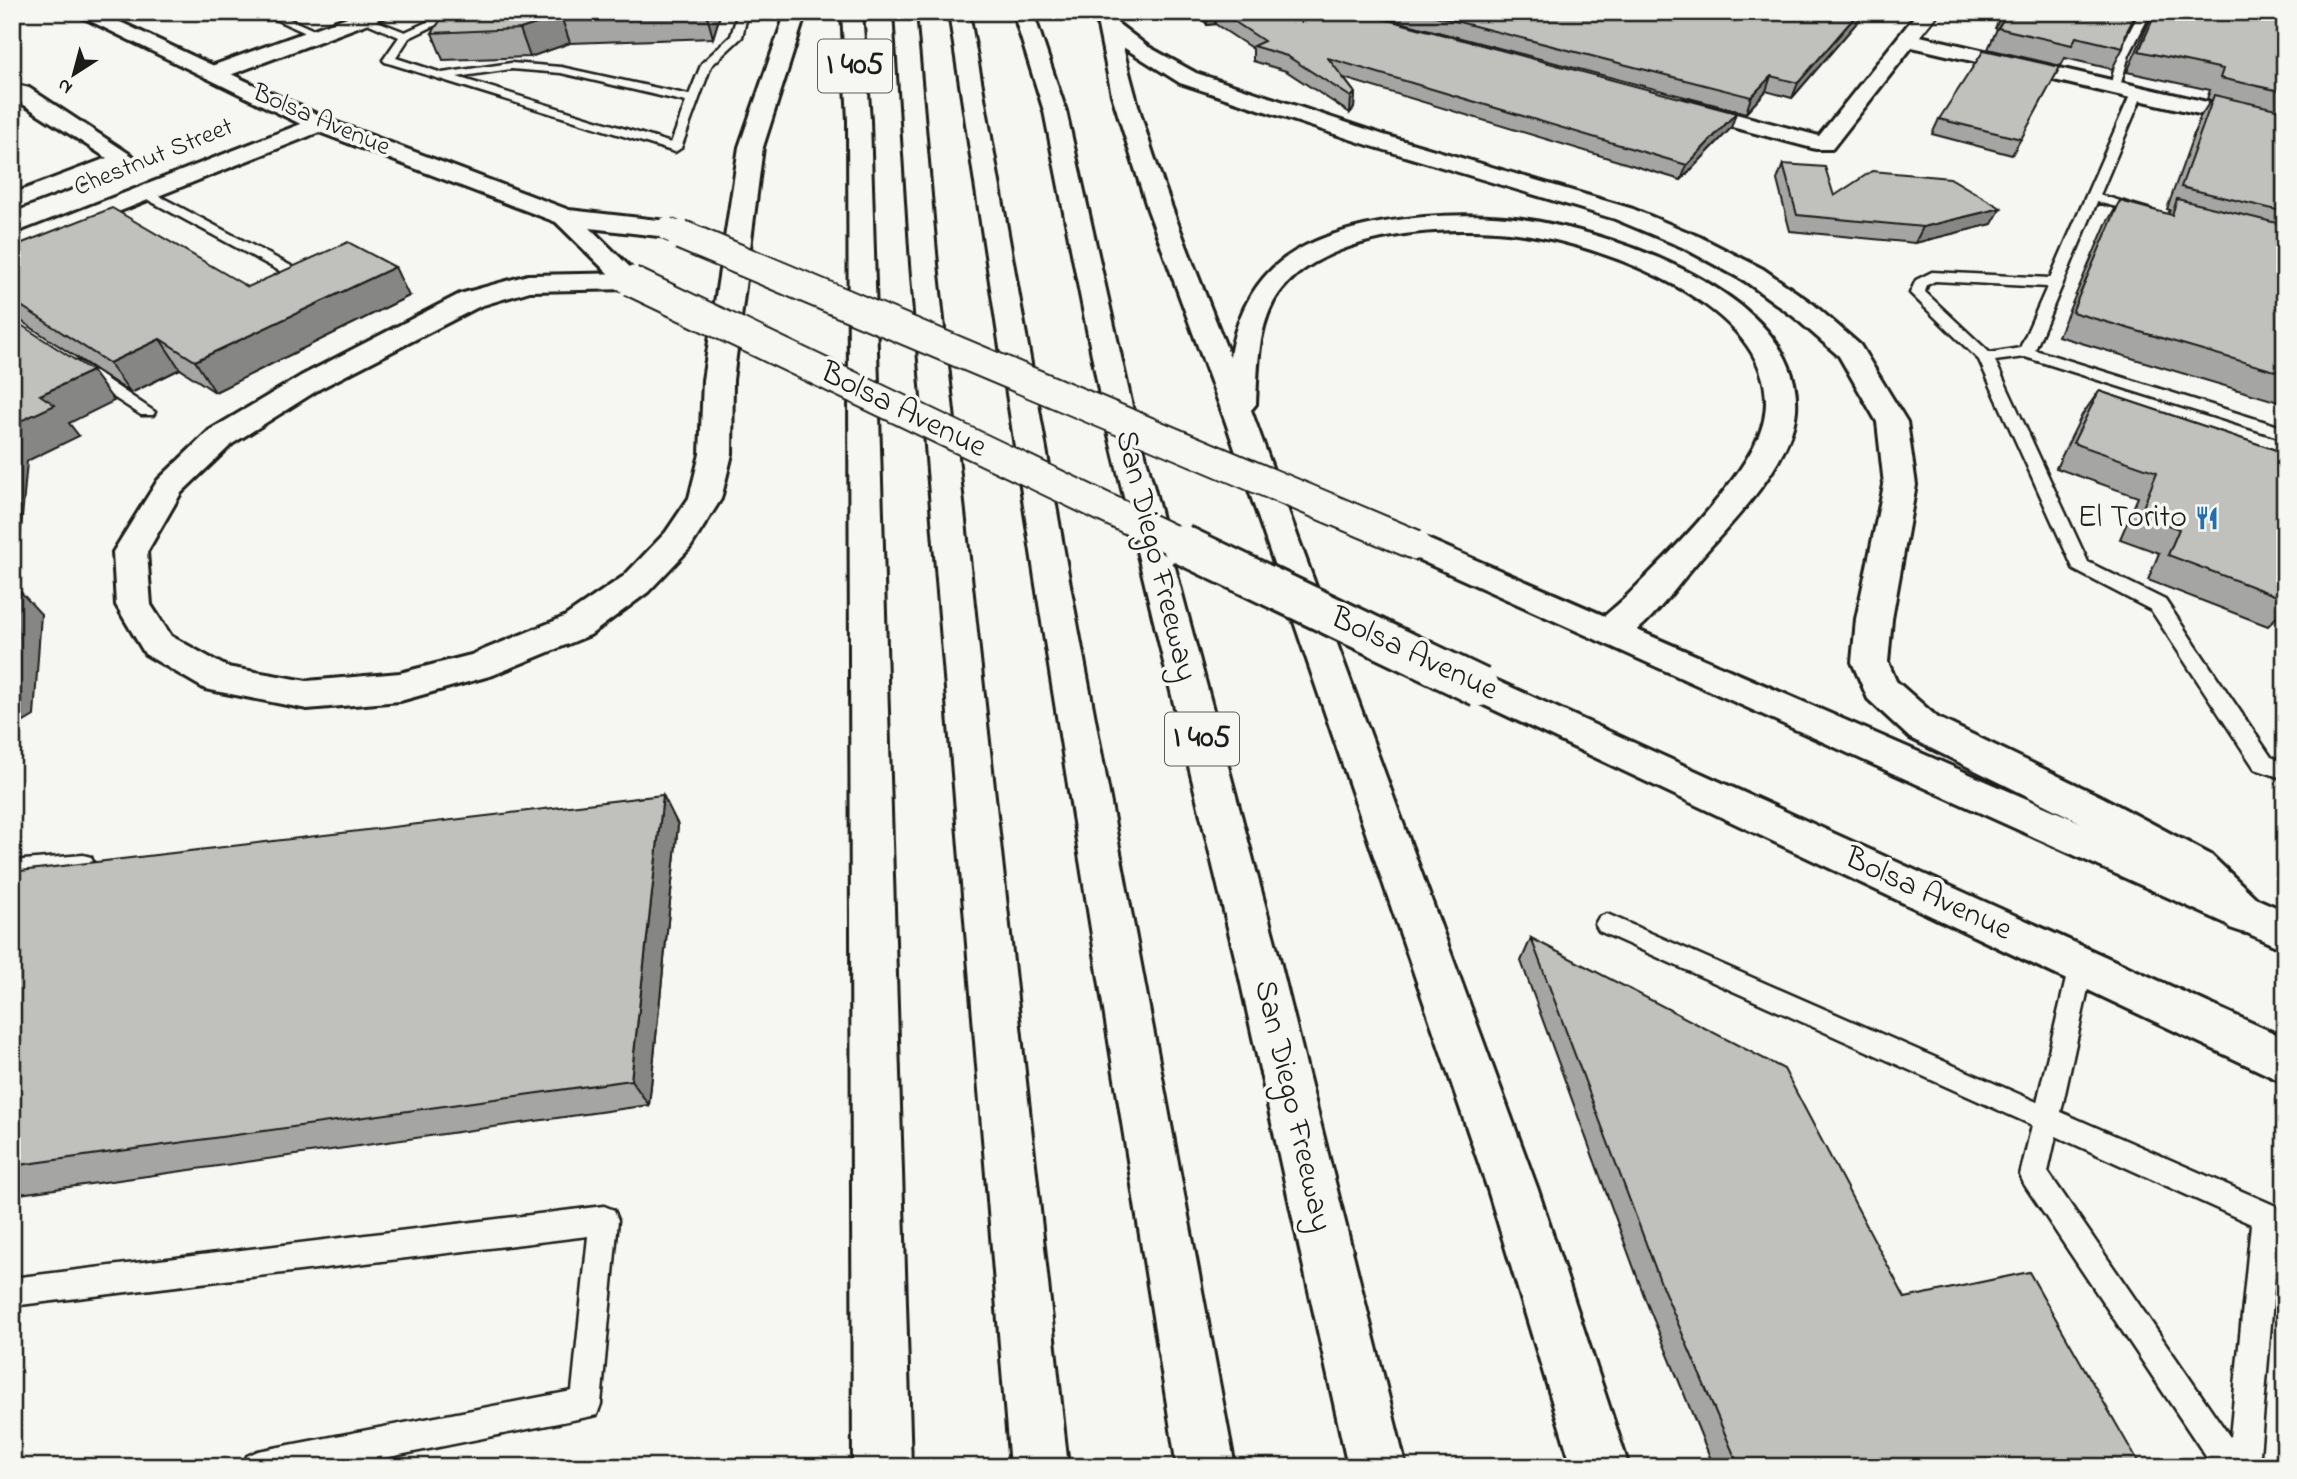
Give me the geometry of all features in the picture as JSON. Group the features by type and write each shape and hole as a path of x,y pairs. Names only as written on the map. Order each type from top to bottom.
{"main road":[{"name":"Bolsa Avenue","path":"82,12 318,124 565,218 667,229 1416,545 2285,931"},
{"path":"631,281 528,283 470,300 311,382 221,437 169,487 130,552 134,605 158,645 218,679 307,695 400,687 480,666 577,626 636,584 678,540 705,499 716,454 718,380 751,147 796,12"},
{"name":"I 405","path":"852,12 859,120 882,1467"},
{"path":"959,12 1053,586 1206,1467"},
{"name":"San Diego Freeway","path":"1023,12 1055,111 1117,406 1258,961 1377,1467"},
{"path":"1666,102 1824,144 1929,12"},
{"path":"214,73 371,15"},
{"path":"859,120 885,82 905,15"},
{"path":"905,15 925,278 1039,1467"},
{"path":"1108,19 1123,95 1160,210 1240,420 1513,1190 1601,1467"},
{"path":"1108,19 1140,50 1188,78 1376,140 1635,218 1691,242 1754,275 1803,310 1850,351 1892,422 1900,485 1874,619 1870,662 1881,689 1924,728 2088,808 2196,867 2245,915"},
{"path":"1909,40 2285,127"},
{"path":"12,96 21,93 125,159 12,203"},
{"name":"Chestnut Street","path":"18,238 146,193 318,124"},
{"name":"Bolsa Avenue","path":"565,218 631,281 1480,687 2285,1060"},
{"path":"1240,420 1244,350 1255,309 1283,274 1322,247 1373,234 1418,227 1525,226 1629,253 1678,276 1718,299 1750,329 1765,351 1776,375 1782,401 1779,424 1768,452 1734,500 1642,607 1610,631"}],"lane":[{"path":"264,12 319,35"},
{"path":"458,12 405,36 389,60 675,148 691,99 706,65 736,37 743,12"},
{"path":"2114,86 2123,55 2146,12"},
{"path":"371,15 405,36"},
{"path":"441,76 512,66 561,70 691,99"},
{"path":"2026,352 2053,283 2138,91"},
{"path":"146,193 305,279"},
{"path":"2091,197 2156,213"},
{"path":"2053,283 1932,276 1921,284 1917,293 1986,358 2081,566 2158,605 2263,763 2285,771"},
{"path":"1986,358 2026,352 2285,434"},
{"path":"57,354 148,412"},
{"path":"12,871 101,862"},
{"path":"1607,924 2266,1216 2243,1467"},
{"path":"2081,966 2034,1175 2232,1467"},
{"path":"12,1292 604,1220 586,1404 258,1467"}],"building":[{"path":"446,12 660,12 561,16 520,29 432,33"},
{"path":"1220,12 1293,12 1301,22 1319,12 1358,12 1736,113 1687,165 1328,58 1355,93 1351,97 1287,56 1253,46 1264,41"},
{"path":"1420,12 1859,12 1798,83 1771,76 1751,97"},
{"path":"2008,12 2137,12 2126,33 2123,48 2076,37 2072,45 1998,28"},
{"path":"2156,12 2285,12 2285,92 2220,78 2223,69 2139,51"},
{"path":"1984,50 2060,67 2021,139 1939,119"},
{"path":"2214,95 2285,111 2285,212 2181,187"},
{"path":"1783,164 1825,167 1834,196 1872,171 1950,178 2001,208 1923,227 1797,215"},
{"path":"2177,199 2285,225 2285,374 2072,312 2120,201 2172,215"},
{"path":"112,208 248,287 348,242 395,267 195,361 160,339 109,363 12,300 12,247"},
{"path":"12,319 92,371 40,395 55,405 12,425"},
{"name":"El Torito","path":"2099,391 2285,453 2285,599 2168,555 2179,529 2140,515 2157,472 2073,443"},
{"path":"663,795 631,1080 12,1166 12,872"},
{"path":"1531,938 1784,1069 1905,1298 2029,1272 2141,1467 1739,1467 1662,1286"}],"place":[{"name":"El Torito","path":"2207,518"}]}
